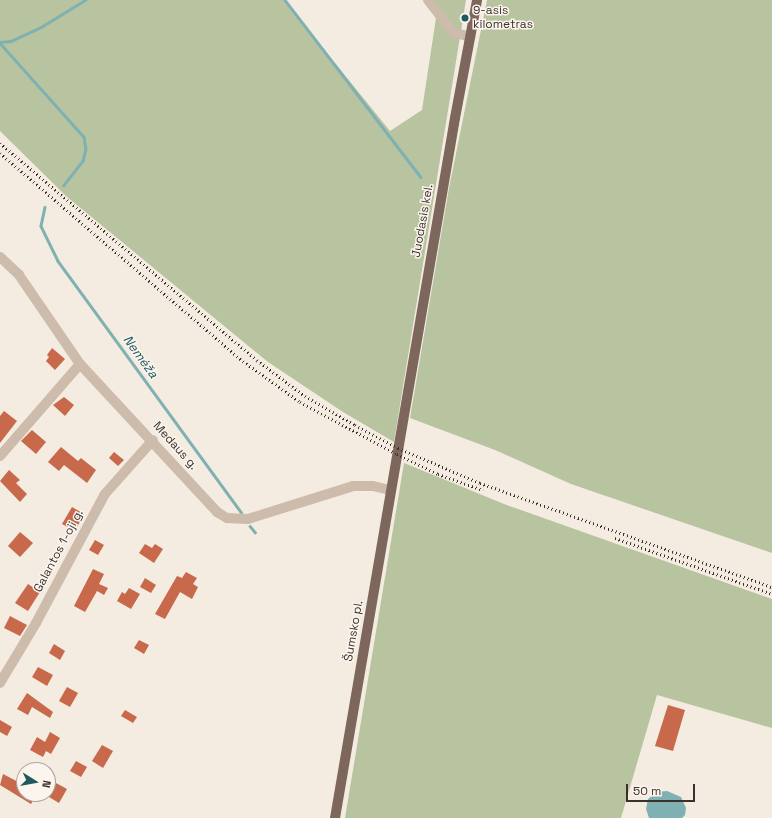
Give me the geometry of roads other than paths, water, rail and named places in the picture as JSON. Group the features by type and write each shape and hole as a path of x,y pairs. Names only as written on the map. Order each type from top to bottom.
{"main road":[{"name":"Juodasis kel.","path":"398,448 477,0"},
{"name":"Šumsko pl.","path":"335,818 398,448"}],"street":[{"path":"428,0 454,32 470,38"},
{"name":"Medaus g.","path":"0,257 19,275 80,364 153,440 217,512 227,518 248,519 353,486 373,486 391,490"},
{"path":"0,456 80,364"},
{"name":"Galantos 1-oji g.","path":"0,683 36,623 105,494 153,440"}],"water":[{"path":"667,791 681,797 686,808 685,815 682,818 649,818 646,809 648,799 657,792"}],"waterway":[{"path":"0,42 11,41 41,27 85,0"},
{"path":"285,0 421,177"},
{"name":"Nemėža","path":"0,43 84,137 86,149 83,161 64,185"},
{"name":"Nemėža","path":"45,207 41,226 58,261 241,512"},
{"name":"Nemėža","path":"250,526 255,532"}],"railway":[{"path":"0,143 257,360 305,396 355,425 398,448 480,483 772,587"},
{"path":"0,153 243,361 300,402 397,454 438,474 483,490"},
{"path":"615,538 772,594"}],"place":[{"name":"9-asis kilometras","path":"465,18"}]}
